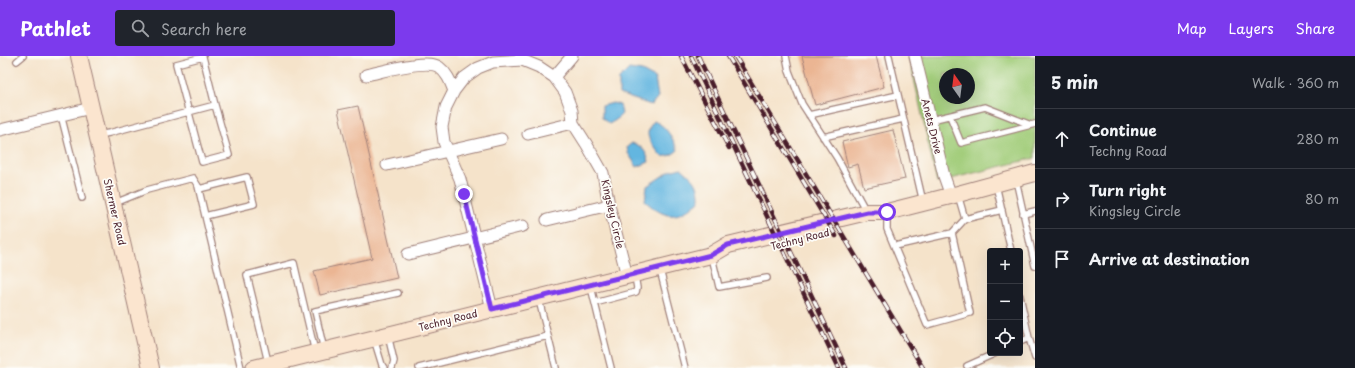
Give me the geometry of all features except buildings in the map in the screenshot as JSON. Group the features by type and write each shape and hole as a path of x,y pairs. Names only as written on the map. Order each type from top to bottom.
{"main road":[{"name":"Shermer Road","path":"79,56 151,368"},
{"name":"Techny Road","path":"261,366 711,255 728,245 867,212 887,212 1035,173"},
{"name":"Techny Road","path":"711,255 730,256 869,222 887,212"}],"street":[{"path":"554,77 572,56"},
{"name":"Anets Drive","path":"915,56 944,176 955,195"},
{"name":"Kingsley Circle","path":"492,309 460,179 444,142 442,127 446,107 454,90 464,78 493,59 522,60 539,67 554,77 565,92 572,111 574,123 603,173 609,205 631,275"},
{"path":"366,75 422,63 438,66 448,77 454,90"},
{"path":"0,130 91,108"},
{"path":"528,134 574,123"},
{"path":"387,165 501,138"},
{"path":"548,220 609,205"},
{"path":"408,254 523,226"}],"lane":[{"path":"17,61 23,56"},
{"path":"203,56 215,105 229,155 202,162 176,64 203,56"},
{"path":"786,56 789,71 802,104 837,158 867,212"},
{"path":"889,56 923,203"},
{"path":"809,115 898,95"},
{"path":"97,136 215,105"},
{"path":"931,120 985,107 1033,125"},
{"path":"61,115 82,198"},
{"path":"950,116 961,143 1033,125"},
{"path":"823,137 903,119"},
{"path":"199,189 247,177 254,204 205,216"},
{"path":"112,204 147,190 193,178 196,180 241,368"},
{"path":"1015,178 1035,266"},
{"path":"996,183 1009,248"},
{"path":"955,195 964,219"},
{"path":"895,246 952,233 964,219 1002,210"},
{"path":"1023,214 1035,211"},
{"path":"887,212 887,229 927,325 970,313 952,233"},
{"path":"711,255 718,288 767,278"},
{"path":"261,366 247,275 294,263 320,352"},
{"path":"659,268 685,368"},
{"path":"595,303 636,292 638,288 631,275"},
{"path":"591,285 612,368"},
{"path":"320,352 315,311 398,292"},
{"path":"538,298 556,368"},
{"path":"1023,310 1035,358"},
{"path":"420,368 548,336"},
{"path":"381,337 382,365 384,368"},
{"path":"381,337 394,361 392,368"},
{"path":"1023,341 1029,338"},
{"path":"967,366 989,356"}],"green space":[{"path":"909,56 1035,56 1035,158 937,183"}],"water":[{"path":"629,69 642,71 655,78 658,97 651,105 619,94 619,79"},
{"path":"613,103 620,105 622,114 609,124 602,118 602,106"},
{"path":"654,121 666,129 678,150 672,154 661,156 651,143 648,135 650,126"},
{"path":"632,143 644,150 649,162 637,167 628,153 627,147"},
{"path":"681,168 695,182 698,190 699,201 685,212 678,214 672,215 659,212 645,201 647,186 670,171"}],"railway":[{"path":"681,56 729,148"},
{"path":"691,56 839,368"},
{"path":"698,56 846,368"},
{"path":"728,56 836,236"},
{"path":"735,56 923,368"}],"route":[{"path":"464,194 492,309 711,255 728,245 867,212 887,212"}]}
